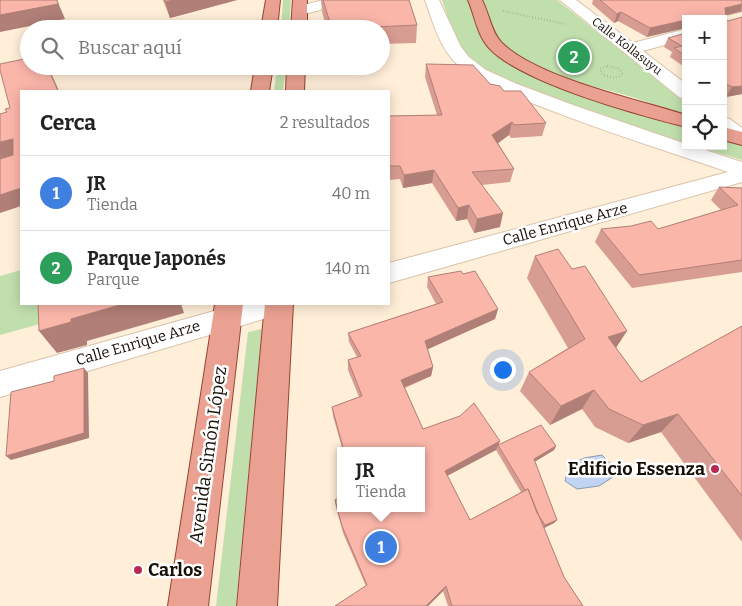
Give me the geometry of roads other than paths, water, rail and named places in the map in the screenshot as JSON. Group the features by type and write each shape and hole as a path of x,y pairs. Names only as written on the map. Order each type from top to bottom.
{"main road":[{"path":"271,20 273,0"},
{"path":"475,0 485,20 488,35 495,46 523,66 550,78 682,120"},
{"path":"299,20 300,5"},
{"path":"260,90 263,75"},
{"path":"295,90 296,75"},
{"path":"727,134 742,139"},
{"path":"257,606 278,305"},
{"name":"Avenida Simón López","path":"188,606 228,311"}],"street":[{"path":"300,5 344,0"},
{"path":"432,0 450,43 464,62 477,70 511,88 565,110 742,169"},
{"name":"Calle Kollasuyu","path":"567,0 682,90"},
{"path":"630,49 682,35"},
{"path":"727,126 742,139"},
{"name":"Calle Enrique Arze","path":"390,273 742,175"},
{"name":"Calle Enrique Arze","path":"0,384 228,311 271,305"}],"water":[{"path":"602,455 612,465 613,477 599,486 577,489 565,481 569,466 584,458"}],"place":[{"name":"Parque Japonés","path":"574,57"},
{"name":"Edificio Essenza","path":"715,469"},
{"name":"JR","path":"381,547"},
{"name":"Carlos","path":"138,570"}]}
